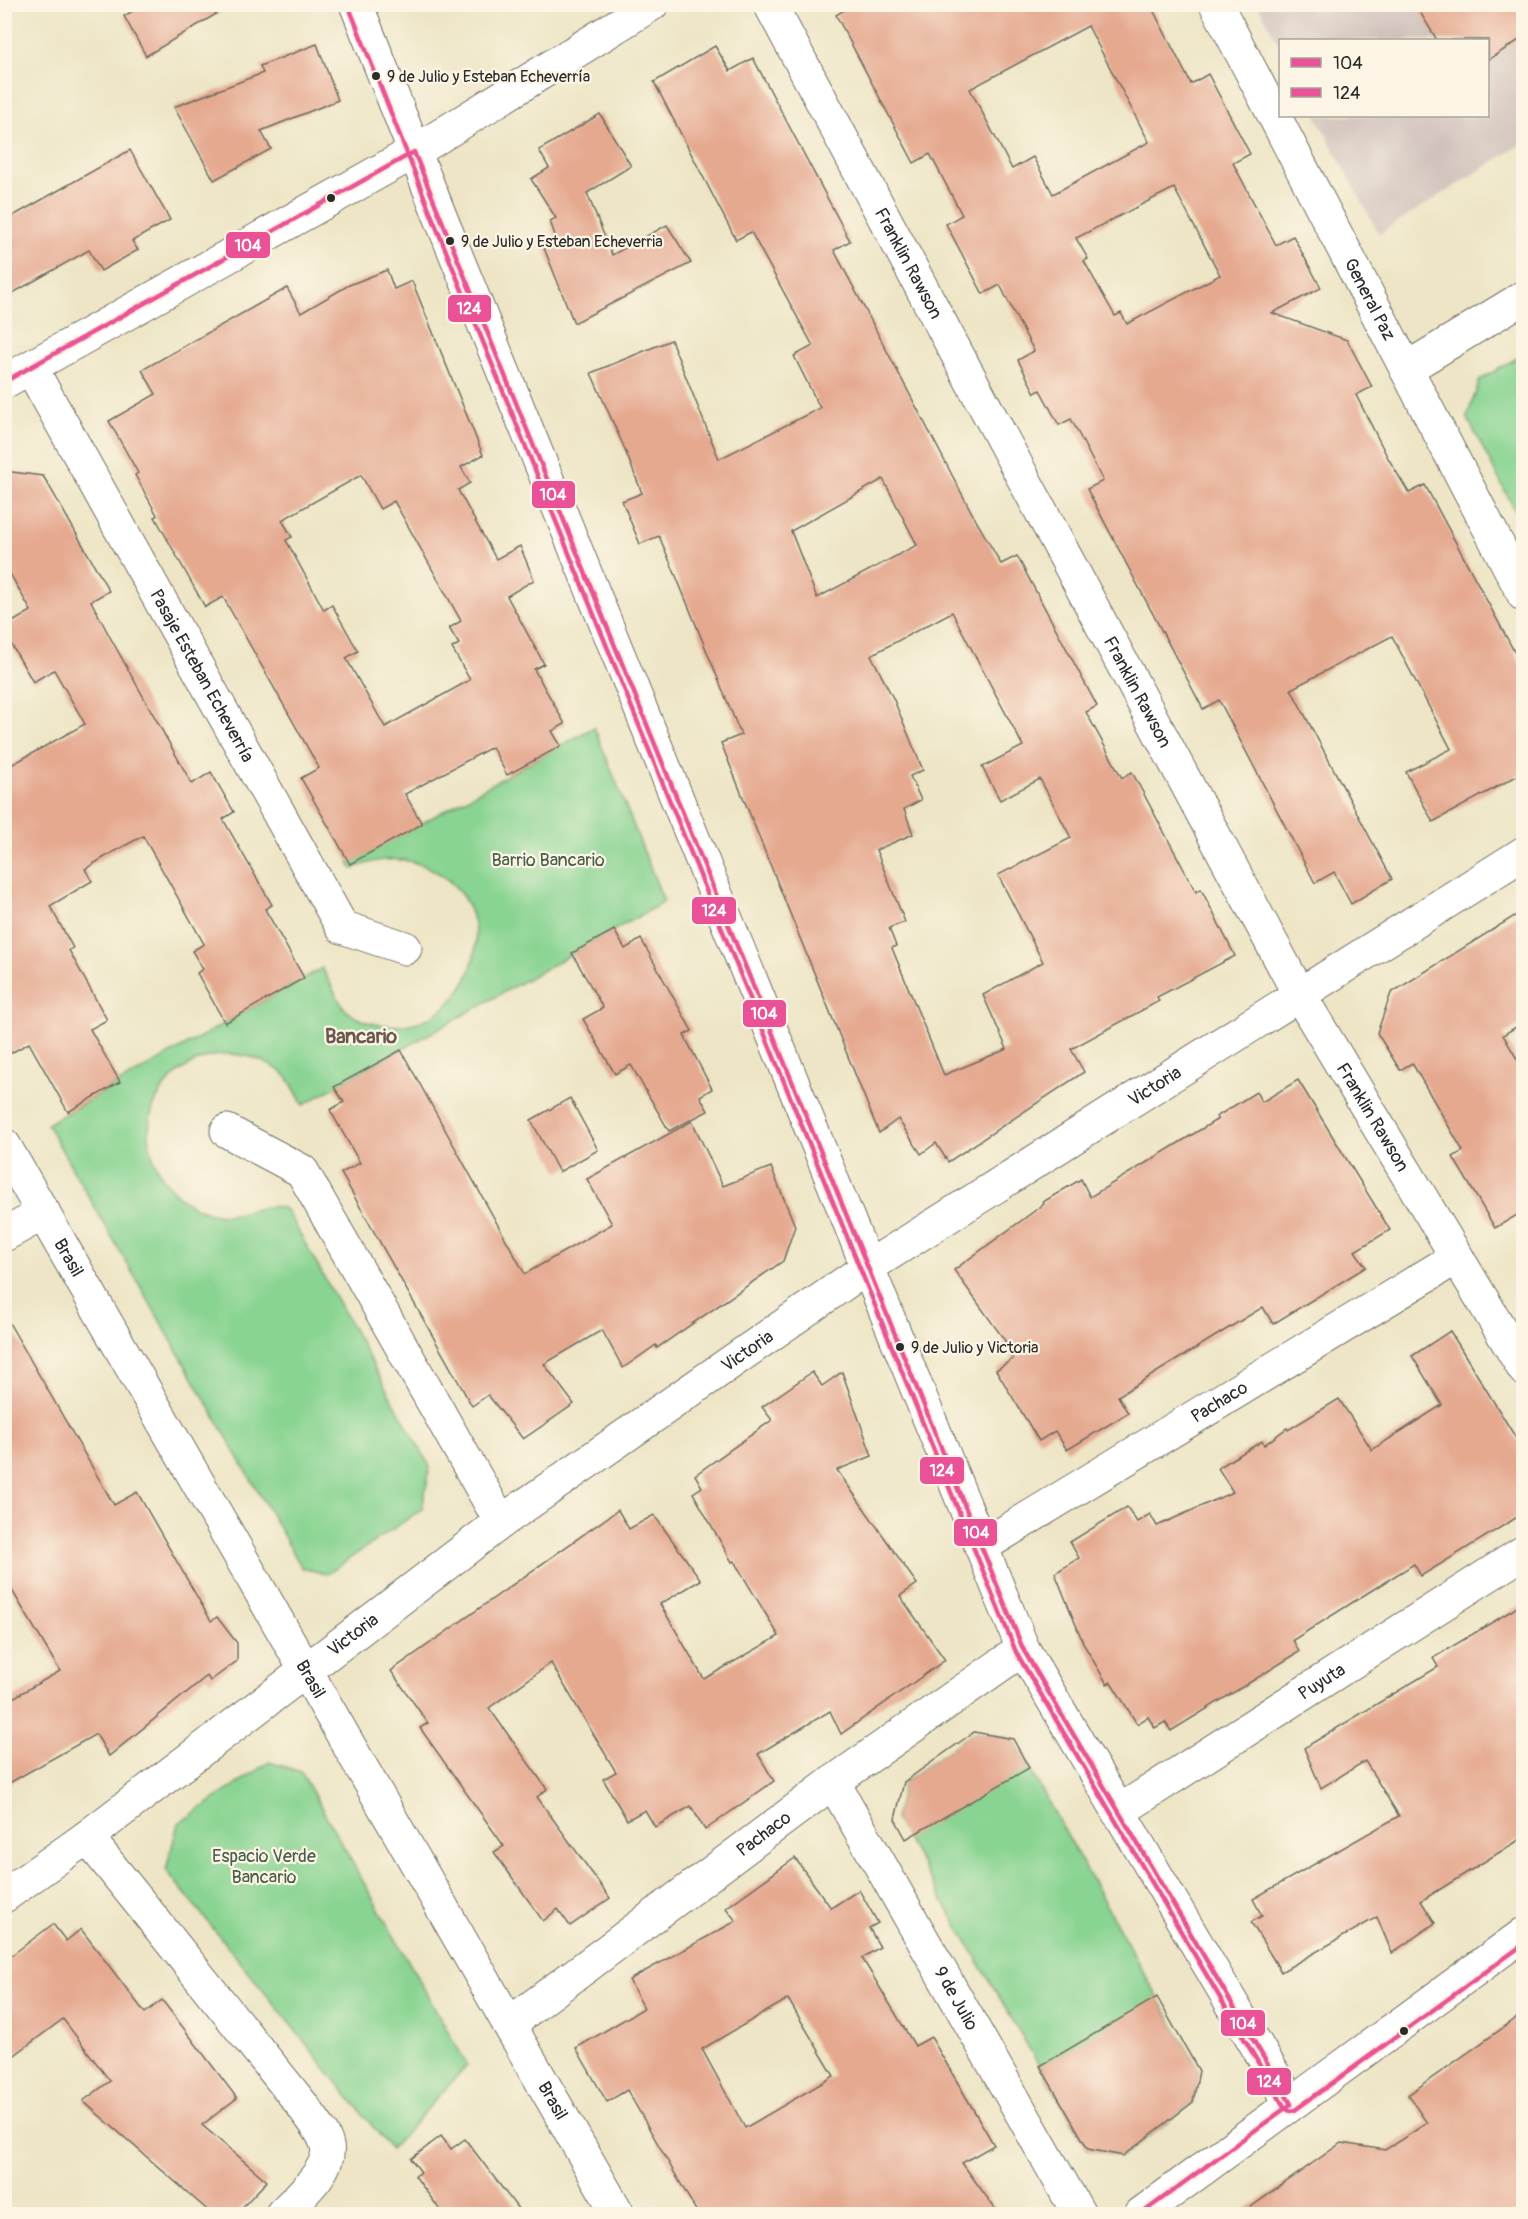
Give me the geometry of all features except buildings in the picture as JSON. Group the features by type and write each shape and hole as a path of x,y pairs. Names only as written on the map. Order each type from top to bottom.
{"street":[{"path":"356,4 414,152 1023,1649 1292,2104"},
{"path":"18,375 414,152 652,4"},
{"name":"Franklin Rawson","path":"770,4 1299,994 1524,1369"},
{"name":"General Paz","path":"1216,4 1524,595"},
{"path":"1406,369 1524,297"},
{"name":"Pasaje Esteban Echeverría","path":"18,375 342,927 405,948"},
{"name":"Victoria","path":"4,1896 87,1837 501,1522 868,1267 1524,853"},
{"path":"227,1131 302,1171 501,1522"},
{"name":"Brasil","path":"4,1145 618,2214"},
{"path":"4,1235 44,1213"},
{"name":"Pachaco","path":"981,1547 1456,1257"},
{"name":"Puyuta","path":"1118,1812 1524,1552"},
{"name":"Pachaco","path":"509,2024 833,1782 1023,1649"},
{"name":"9 de Julio","path":"833,1782 1079,2214"},
{"path":"87,1837 303,2106 318,2128 327,2147 326,2163 282,2214"},
{"path":"1141,2214 1524,1934"}],"shaded area":[{"path":"1258,5 1523,5 1523,143 1379,234 1317,117 1489,117 1489,39 1279,39 1279,45"}],"green space":[{"path":"1523,354 1523,526 1467,417 1480,380"},
{"name":"Barrio Bancario","path":"594,727 664,902 303,1105 289,1080 279,1070 245,1056 226,1054 190,1065 174,1076 162,1091 153,1108 149,1128 154,1160 170,1187 181,1198 194,1207 225,1215 267,1207 287,1211 430,1467 422,1509 327,1574 302,1568 47,1124 322,968 344,1007 355,1017 365,1021 385,1025 415,1023 440,1011 459,992 471,968 476,941 471,914 458,890 435,871 405,860 384,860 353,869 349,864"},
{"path":"974,1732 1013,1739 1199,2071 1193,2102 1123,2156 1088,2149 895,1819 904,1782"},
{"name":"Espacio Verde Bancario","path":"269,1762 301,1772 467,2065 391,2149 166,1870 178,1824"}],"transit line":[{"name":"124","path":"349,7 433,219 1016,1652 1285,2108 1290,2111 1295,2110 1524,1944"},
{"name":"104","path":"4,382 414,152 1023,1649 1291,2104 1141,2214"}],"place":[{"name":"9 de Julio y Esteban Echeverría","path":"376,76"},
{"name":"9 de Julio y Esteban Echeverria","path":"450,241"},
{"name":"9 de Julio y Victoria","path":"900,1347"}],"district":[{"name":"Bancario","path":"361,1036"}]}
